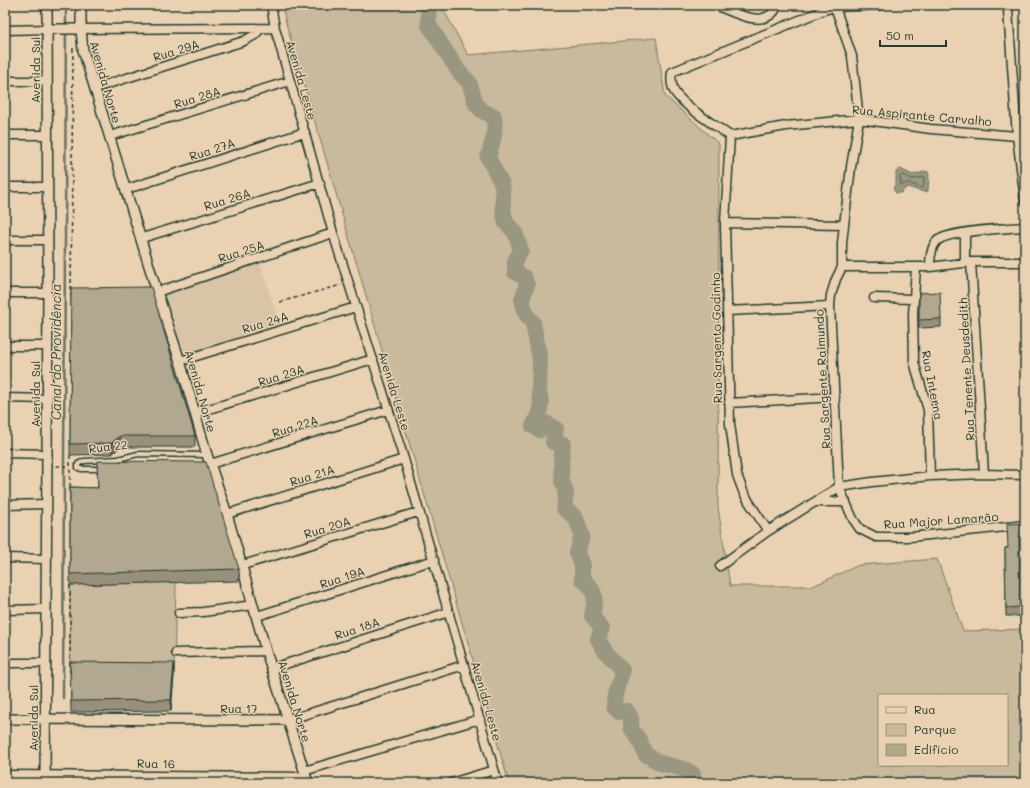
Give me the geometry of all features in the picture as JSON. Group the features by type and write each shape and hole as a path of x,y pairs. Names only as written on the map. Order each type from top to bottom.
{"street":[{"name":"Avenida Sul","path":"45,779 48,293 46,135 49,29 47,5"},
{"name":"Avenida Norte","path":"81,5 78,29 83,50 142,238 157,292 196,413 208,468 227,514 266,651 273,668 306,777"},
{"name":"Avenida Leste","path":"271,5 275,28 333,233 404,459 418,512 434,560 498,783"},
{"path":"715,5 751,19 760,19 770,16 775,12 778,5"},
{"path":"730,136 686,104 679,97 674,91 672,84 672,72 814,13 835,7 882,5"},
{"name":"Rua Sargente Raimundo","path":"835,7 852,56 859,119 851,166 842,242 842,267 836,279 830,306 839,487"},
{"path":"1007,7 1017,136 1025,201"},
{"path":"5,30 275,28"},
{"name":"Rua 29A","path":"95,88 250,39 260,29"},
{"path":"5,81 47,81"},
{"name":"Rua 28A","path":"110,136 290,81"},
{"name":"Rua Aspirante Carvalho","path":"730,136 786,126 859,119 931,129 1017,136"},
{"name":"Rua 27A","path":"126,189 305,132"},
{"path":"5,135 46,135"},
{"name":"Rua Sargento Godinho","path":"730,136 725,223 730,424 737,475 749,502 768,531"},
{"name":"Rua 26A","path":"142,238 320,183"},
{"path":"5,187 47,187"},
{"path":"725,223 844,225"},
{"path":"930,267 932,252 937,241 942,238 979,230 1025,227"},
{"name":"Rua 25A","path":"157,292 333,233"},
{"name":"Rua Tenente Deusdedith","path":"965,233 984,474"},
{"path":"5,240 48,240"},
{"path":"842,267 930,267 968,263 1025,262"},
{"name":"Rua Interna","path":"916,267 913,332 914,362 928,410 930,476"},
{"path":"5,293 48,293"},
{"path":"874,298 914,299"},
{"path":"727,311 830,306"},
{"name":"Rua 24A","path":"180,361 356,307"},
{"path":"5,346 47,346"},
{"name":"Rua 23A","path":"196,413 373,359"},
{"path":"729,403 834,397"},
{"path":"5,398 47,399"},
{"name":"Rua 22A","path":"208,468 388,410"},
{"path":"5,453 46,454"},
{"name":"Rua 21A","path":"227,514 404,459"},
{"path":"720,566 768,531 839,487 930,476 984,474 1025,475"},
{"name":"Rua Major Lamarão","path":"839,487 853,519 860,528 876,537 910,537 1025,525"},
{"path":"814,502 846,502"},
{"path":"5,505 46,504"},
{"name":"Rua 20A","path":"242,565 418,512"},
{"path":"5,558 46,559"},
{"name":"Rua 19A","path":"257,616 434,560"},
{"path":"179,613 202,612 253,605"},
{"path":"5,610 46,609"},
{"name":"Rua 18A","path":"273,668 449,612"},
{"path":"176,653 266,651"},
{"path":"5,663 46,663"},
{"name":"Rua 17","path":"5,719 288,720 464,665"},
{"name":"Rua 16","path":"5,775 45,779 306,777 480,719"},
{"path":"450,783 494,770"}],"lane":[{"name":"Rua 22","path":"104,469 81,469 78,468 78,464 84,461 108,460 138,454 206,455"},
{"path":"125,457 125,463"}],"path":[{"path":"71,299 73,44"},
{"path":"280,302 349,283"},
{"path":"70,455 70,522"},
{"path":"56,466 64,466"},
{"path":"70,585 70,673"}],"shaded area":[{"path":"260,262 279,324 185,355 162,294"}],"green space":[{"path":"282,5 441,5 468,55 656,38 665,96 719,144 718,507 730,586 813,586 859,565 937,559 963,631 1025,629 1025,783 509,783 286,23"},
{"path":"176,582 174,675 70,673 70,585"}],"water":[{"path":"900,169 913,175 927,171 929,174 928,191 924,192 907,187 901,193 896,193 893,189 896,183 896,172"}],"building":[{"path":"151,287 195,436 120,436 112,443 70,444 71,288"},
{"path":"940,292 941,319 919,320 919,293"},
{"path":"97,461 206,462 239,569 70,574 70,487 98,488"},
{"path":"1025,523 1025,536 1019,536 1020,607 1006,608 1005,548 1008,548 1007,524"},
{"path":"70,662 174,663 171,700 71,701"}],"waterway":[{"name":"Canal do Providência","path":"63,698 66,5"},
{"path":"426,5 428,7 429,25 459,72 469,82 476,104 482,111 494,116 494,136 488,157 502,185 503,209 506,223 515,232 521,250 515,261 515,272 524,277 527,285 522,299 526,314 533,323 540,359 539,390 541,403 539,415 533,426 540,430 548,424 556,429 553,442 563,444 561,462 562,481 566,493 564,508 576,518 582,536 577,553 582,565 582,579 593,591 595,599 592,616 602,628 598,639 605,651 622,670 614,699 614,707 619,712 627,711 631,718 631,728 640,741 645,754 660,763 684,769 693,774 693,783"}]}
